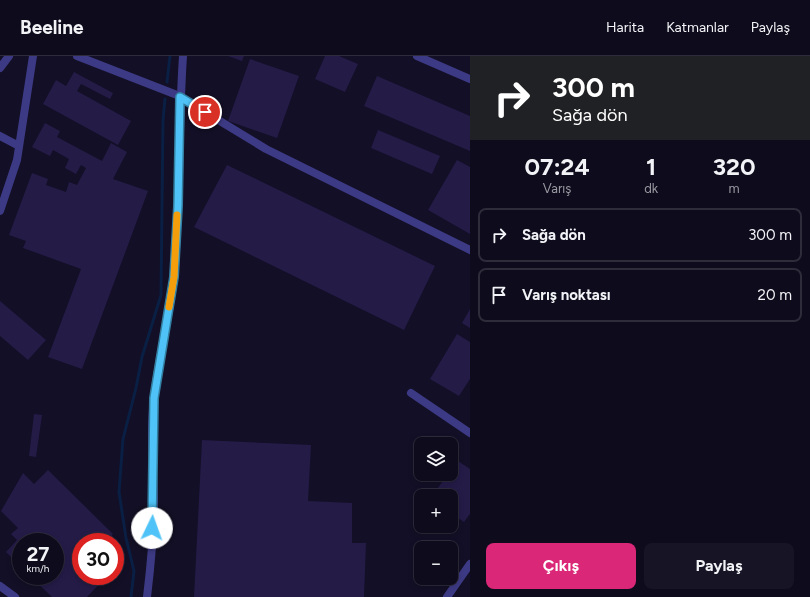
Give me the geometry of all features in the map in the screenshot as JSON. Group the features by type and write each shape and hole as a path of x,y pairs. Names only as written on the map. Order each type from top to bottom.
{"street":[{"path":"0,68 8,56"},
{"path":"0,211 17,160 33,56"},
{"path":"77,56 180,97 266,149 470,250"},
{"path":"147,597 154,500 152,444 154,398 174,277 178,198 180,97 183,56"},
{"path":"417,56 470,79"},
{"path":"0,136 19,146"},
{"path":"411,392 470,433"},
{"path":"447,597 470,564"},
{"path":"0,586 15,597"}],"building":[{"path":"228,56 244,56 242,61"},
{"path":"325,56 339,56 358,64 345,92 315,79"},
{"path":"250,59 299,76 277,138 228,121"},
{"path":"74,72 113,93 110,99 81,84 77,91 131,121 118,145 43,104 56,80 66,86"},
{"path":"377,76 470,116 470,151 364,106"},
{"path":"45,123 60,131 57,137 102,161 111,143 127,152 113,179 148,191 82,369 48,357 81,269 23,248 26,241 9,235 32,173 48,179 46,185 66,192 69,182 77,185 86,168 81,165 76,174 65,168 69,159 53,150 50,156 32,147"},
{"path":"378,130 440,156 432,174 371,148"},
{"path":"457,160 470,167 470,234 428,210"},
{"path":"227,165 435,266 404,330 194,227"},
{"path":"0,301 46,340 28,360 0,336"},
{"path":"470,309 470,328 462,323"},
{"path":"457,334 470,342 470,379 459,396 430,379"},
{"path":"34,414 42,415 36,457 29,456"},
{"path":"202,440 311,445 308,501 352,503 352,543 366,543 364,597 194,597"},
{"path":"458,461 470,469 470,514 464,522 458,518 458,489 437,489 443,481 458,481"},
{"path":"48,470 112,533 72,533 72,585 98,585 87,597 52,597 39,585 64,585 64,533 12,533 18,528 1,511 23,473 34,484"},
{"path":"12,545 12,558 6,552"}],"waterway":[{"path":"167,82 170,56"},
{"path":"131,597 134,571 126,538 119,492 123,439 142,357 161,295 163,120 165,99"}],"slow traffic":[{"path":"169,307 174,277 177,215"}],"route":[{"path":"152,528 154,500 152,444 154,398 174,277 181,123 180,97 205,112"}]}
